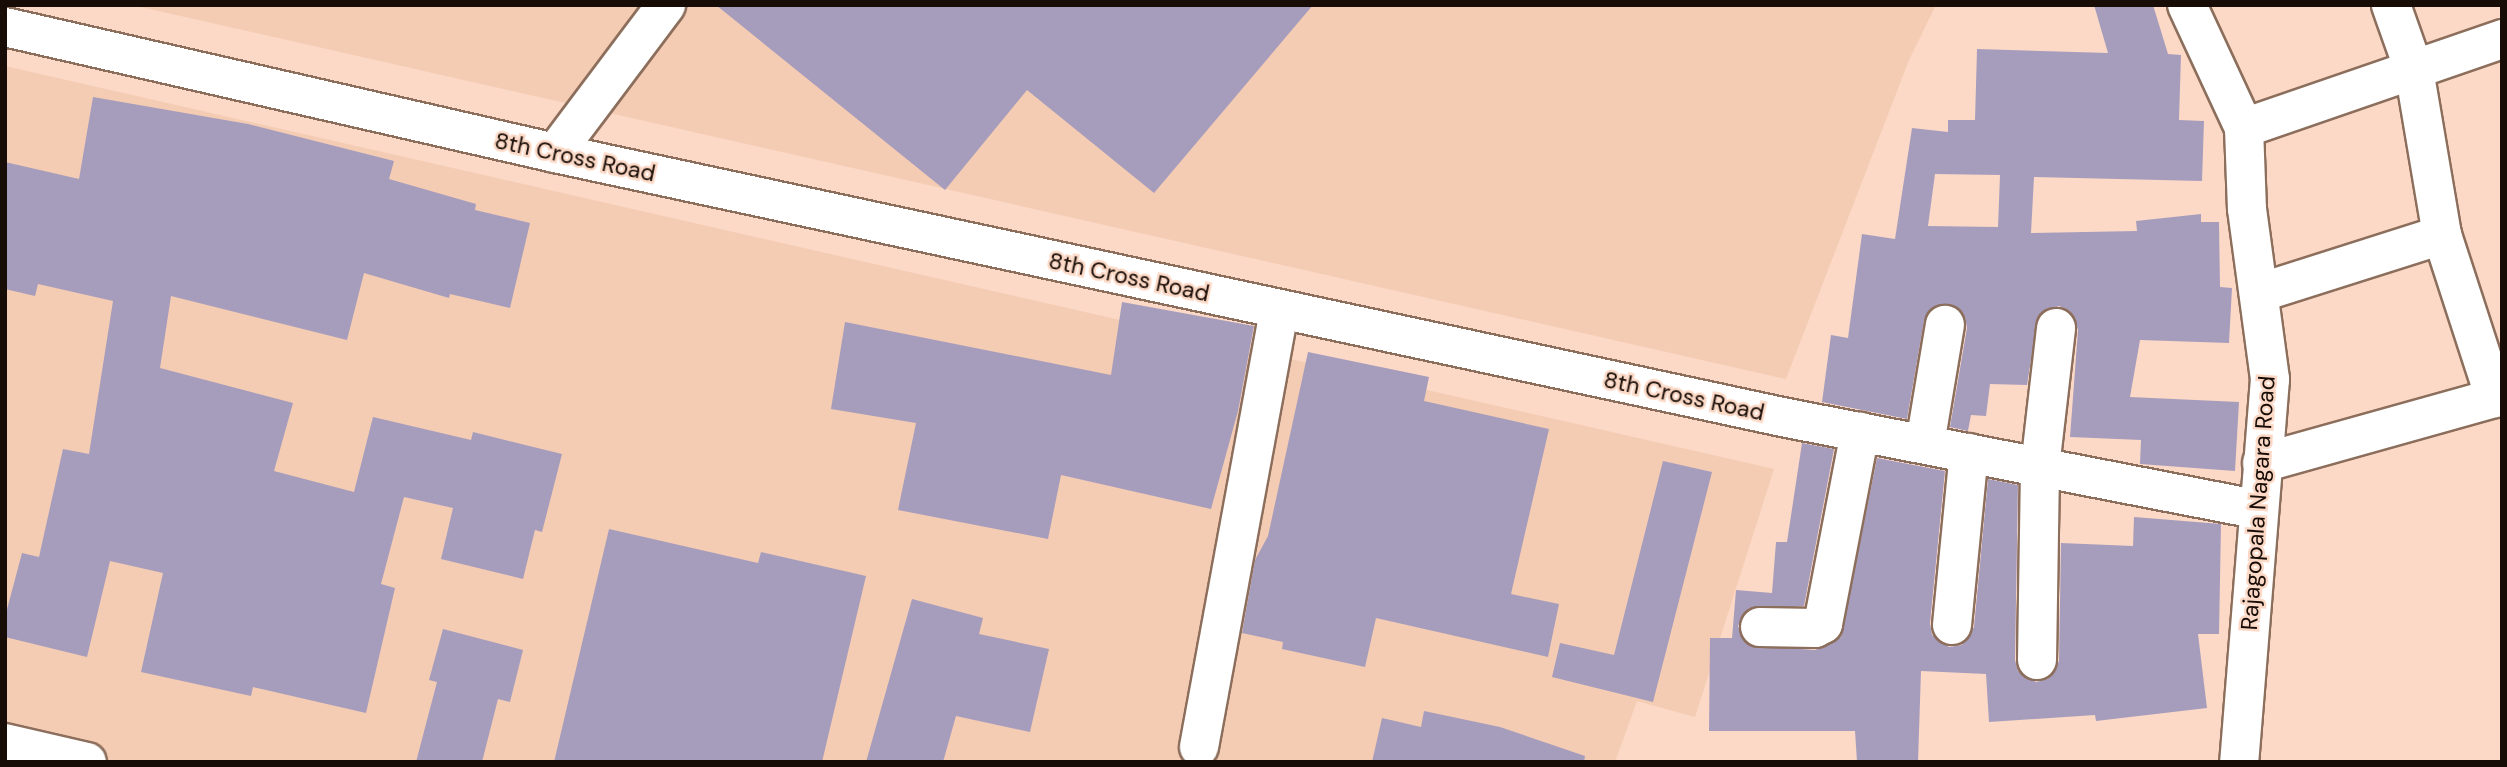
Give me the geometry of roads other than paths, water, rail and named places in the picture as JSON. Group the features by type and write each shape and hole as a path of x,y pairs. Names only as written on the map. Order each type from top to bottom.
{"street":[{"path":"555,153 666,5"},
{"path":"2262,463 2500,405 2442,235 2414,70 2391,5"},
{"name":"Rajagopala Nagara Road","path":"2190,6 2244,128 2247,209 2270,379 2257,509 2239,762"},
{"name":"8th Cross Road","path":"5,27 555,153 1279,309 1860,432 2257,509"},
{"path":"2244,128 2502,39"},
{"path":"2259,293 2442,235"},
{"path":"1199,747 1279,309"},
{"path":"1925,444 1945,325"},
{"path":"2037,660 2040,467 2056,328"},
{"path":"1760,627 1823,624 1860,432"},
{"path":"1952,625 1969,453"},
{"path":"5,743 87,762"}]}
